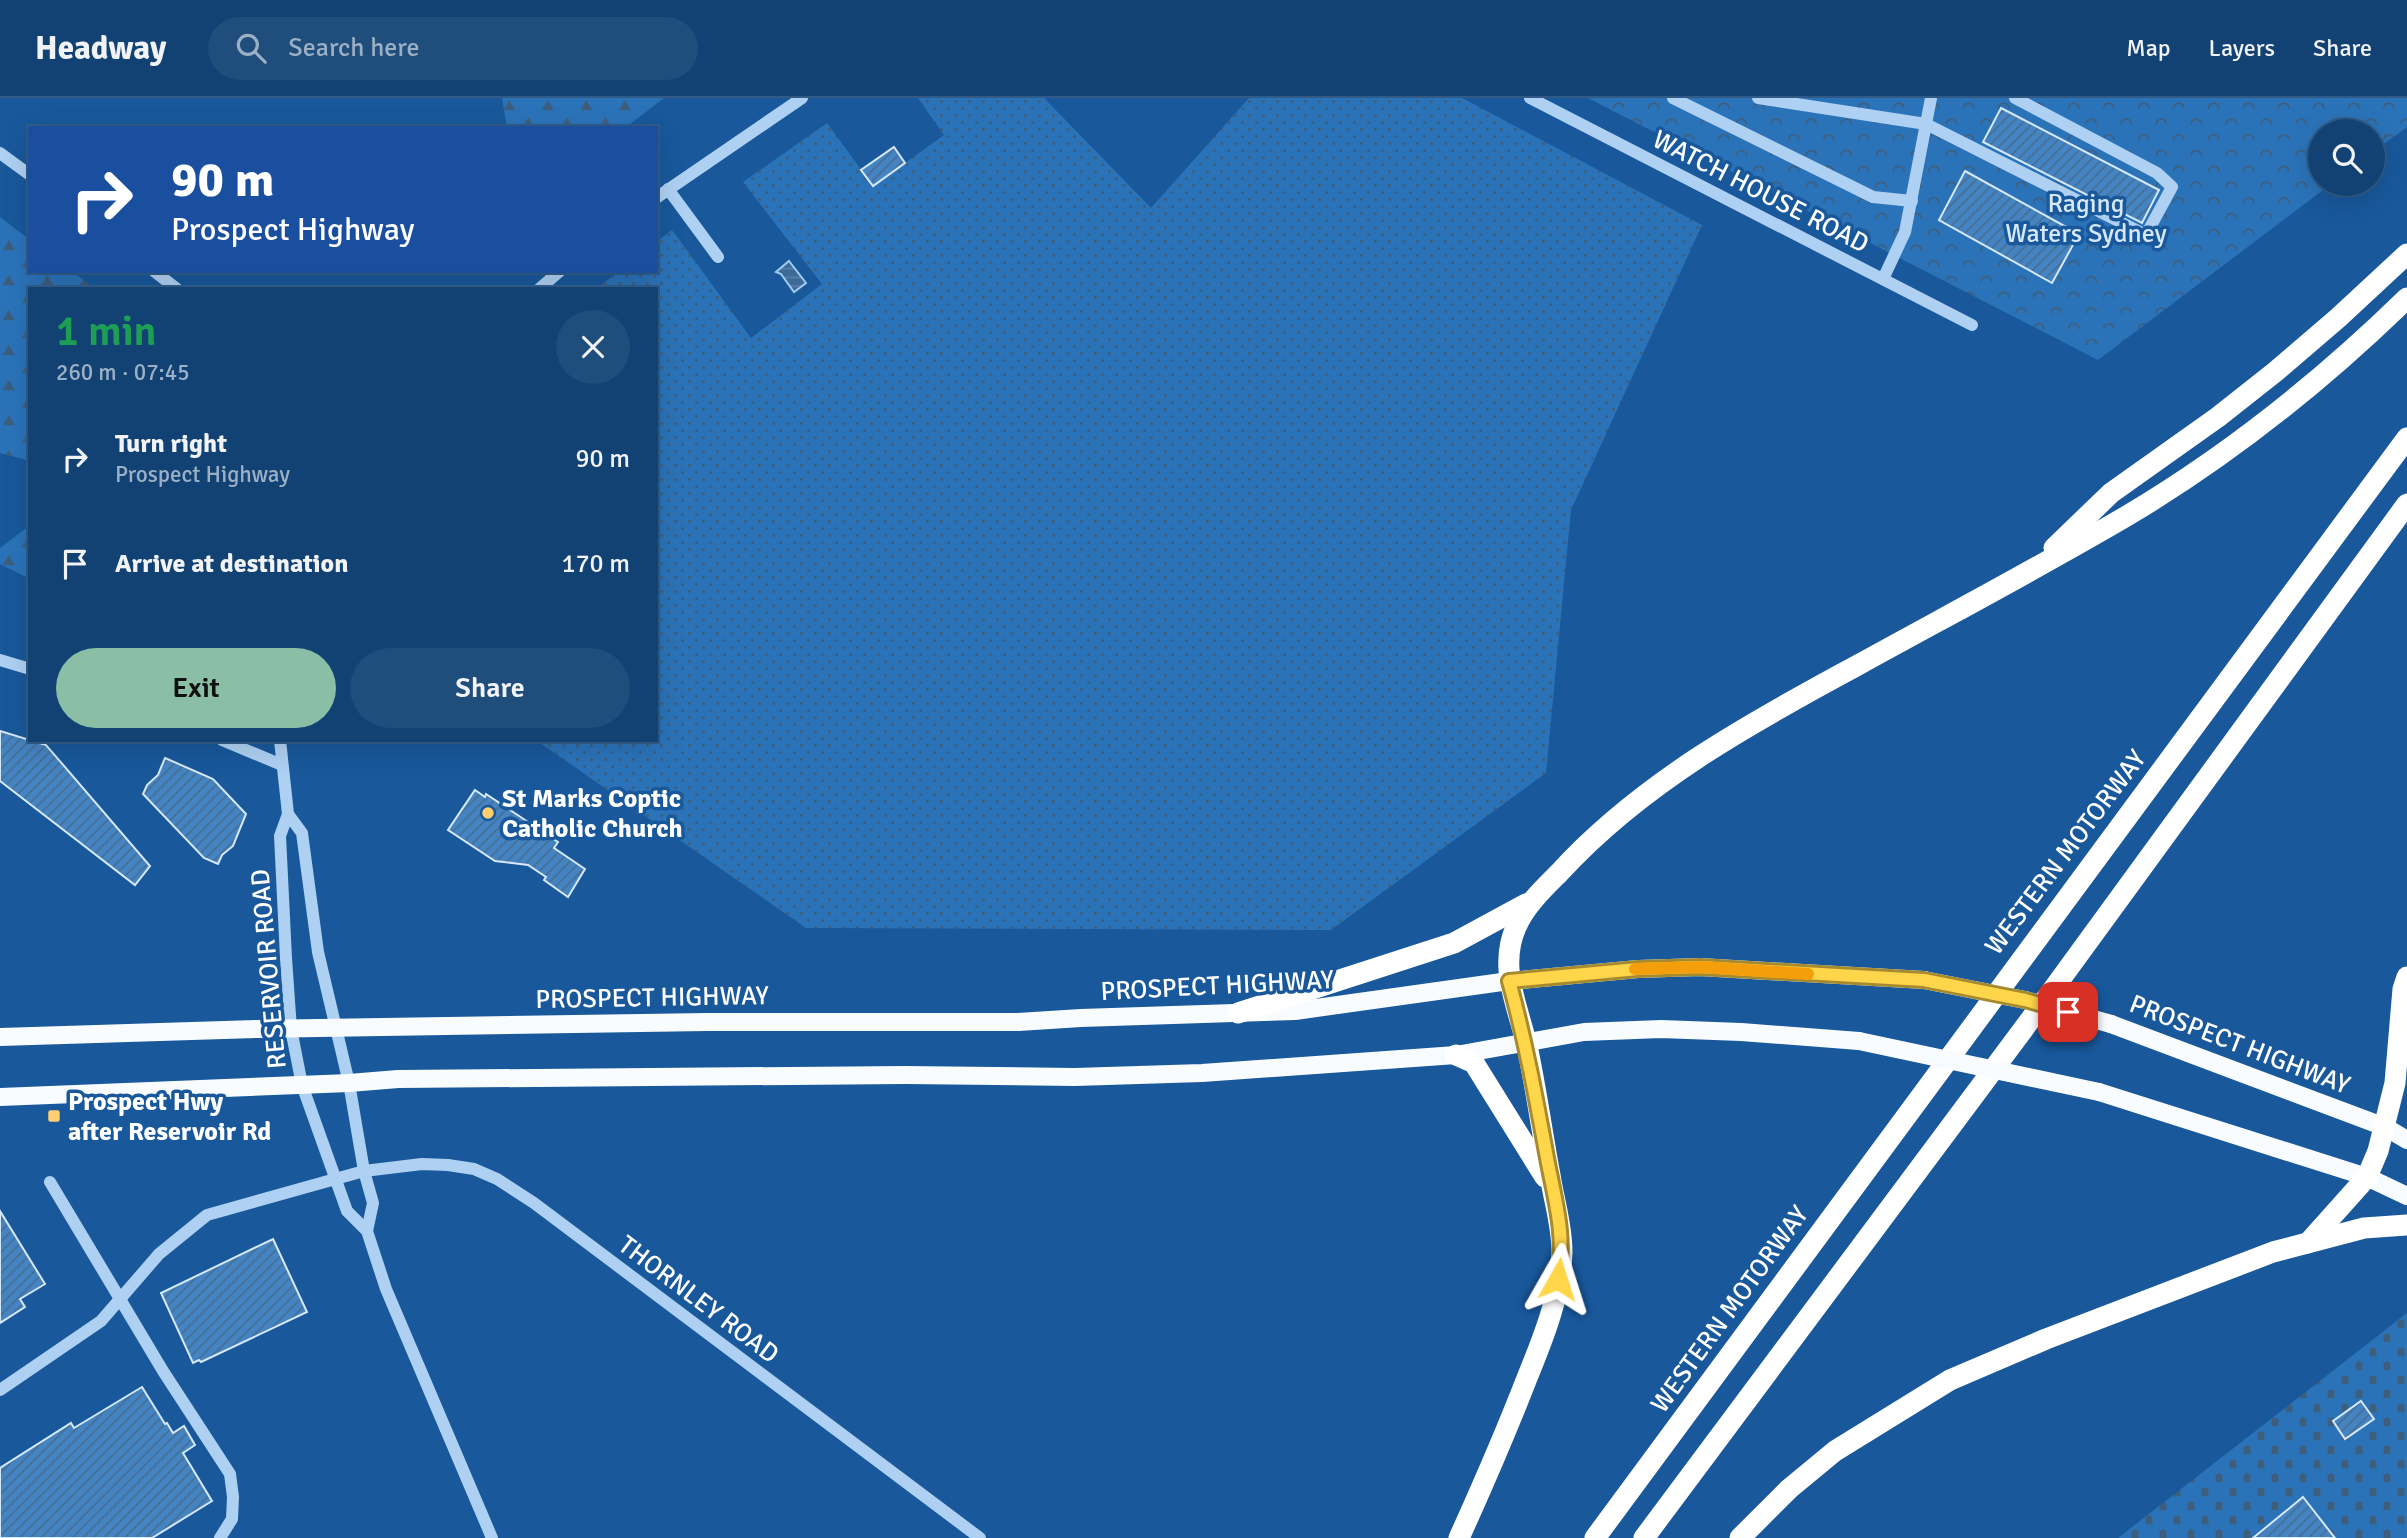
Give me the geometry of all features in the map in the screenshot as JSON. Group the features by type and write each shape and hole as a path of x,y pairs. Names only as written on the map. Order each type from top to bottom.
{"highway":[{"path":"2030,571 2111,493 2218,417 2275,372 2407,254"},
{"path":"1459,1538 1538,1351 1554,1301 1562,1258 1561,1223 1526,1044 1509,981 1508,958 1512,938 1518,922 1533,900 1581,848 1656,787 1728,738 2030,571 2195,473 2247,436 2332,367 2407,298"},
{"name":"WESTERN MOTORWAY","path":"1595,1538 2407,438"},
{"path":"1644,1538 2062,976 2407,504"},
{"path":"1238,1013 1454,943 1533,900"},
{"path":"2308,1243 2367,1177 2385,1128 2395,1083 2403,989 2407,977"},
{"path":"1456,1055 1475,1063 1552,1187"},
{"path":"1740,1538 1789,1489 1835,1451 1951,1380 2046,1339 2249,1261 2364,1228 2407,1224"}],"main road":[{"name":"PROSPECT HIGHWAY","path":"0,1037 707,1022 1018,1022 1295,1012 1509,981 1638,969 1700,967 1924,980 2025,1000 2111,1024 2385,1128 2407,1140"},
{"path":"0,1097 412,1078 905,1075 1075,1077 1202,1073 1456,1055 1584,1032 1661,1029 1741,1032 1859,1041 2099,1092 2367,1177 2407,1196"}],"street":[{"path":"658,196 802,98"},
{"name":"WATCH HOUSE ROAD","path":"1530,98 1972,325"},
{"path":"1672,98 1873,197 1912,201"},
{"path":"1758,98 1926,124 2146,235 2172,187 2157,173 2015,98"},
{"path":"1883,279 1905,232 1931,98"},
{"path":"0,153 28,174"},
{"path":"668,189 719,257"},
{"path":"157,273 174,287"},
{"path":"540,287 558,273"},
{"path":"0,660 28,668"},
{"path":"227,742 282,765"},
{"name":"RESERVOIR ROAD","path":"281,742 288,814 280,836 291,1029 302,1085 347,1211 367,1231 386,1289 492,1538"},
{"name":"RESERVOIR ROAD","path":"288,814 302,833 318,952 349,1083 364,1171 373,1203 367,1231"},
{"name":"THORNLEY ROAD","path":"0,1390 101,1321 159,1254 207,1214 364,1171 422,1164 448,1165 474,1169 497,1179 534,1203 981,1538"},
{"path":"50,1182 120,1300 230,1474 232,1519 220,1538"}],"green space":[{"path":"502,98 664,98 628,126 507,126"},
{"path":"918,98 1044,98 1151,208 1249,98 1462,98 1702,225 1571,510 1546,773 1331,930 806,928 539,742 658,742 658,287 599,287 616,273 658,273 658,240 672,230 751,338 822,284 743,182 827,123 873,186 944,135"},
{"name":"Raging Waters Sydney","path":"1588,98 2407,98 2407,127 2385,143 2385,119 2308,119 2308,196 2315,196 2098,360"},
{"path":"0,217 28,238 28,273 75,273 92,287 28,287 28,460 0,453"},
{"path":"28,527 28,578 0,564 0,548"},
{"path":"2407,1313 2407,1538 2118,1538"}],"shaded area":[{"path":"789,261 806,283 794,292 781,274 776,272"}],"building":[{"path":"2001,108 2159,190 2142,223 1983,142"},
{"path":"894,147 905,163 873,186 861,170"},
{"path":"1965,171 2079,234 2052,283 1939,220"},
{"path":"0,731 28,740 28,742 46,745 150,866 135,885 0,781"},
{"path":"165,758 213,779 246,814 233,846 222,855 218,864 204,858 143,794 147,785 158,775"},
{"name":"St Marks Coptic Catholic Church","path":"475,790 485,797 486,794 558,842 554,848 585,869 568,897 528,865 495,861 448,830"},
{"path":"0,1211 45,1284 20,1299 25,1307 0,1323"},
{"path":"273,1239 307,1312 201,1362 199,1360 193,1363 161,1293"},
{"path":"142,1387 173,1433 184,1426 195,1445 183,1453 212,1501 152,1538 0,1538 0,1468 71,1423 74,1428"},
{"path":"2361,1401 2374,1419 2345,1439 2333,1421"},
{"path":"2303,1497 2335,1538 2253,1538"}],"slow traffic":[{"path":"1635,969 1700,967 1808,974"}],"place":[{"name":"St Marks Coptic Catholic Church","path":"488,813"},
{"name":"Prospect Hwy after Reservoir Rd","path":"54,1116"}],"route":[{"path":"1558,1279 1562,1258 1561,1223 1526,1044 1509,981 1638,969 1700,967 1924,980 2025,1000 2068,1012"}]}
